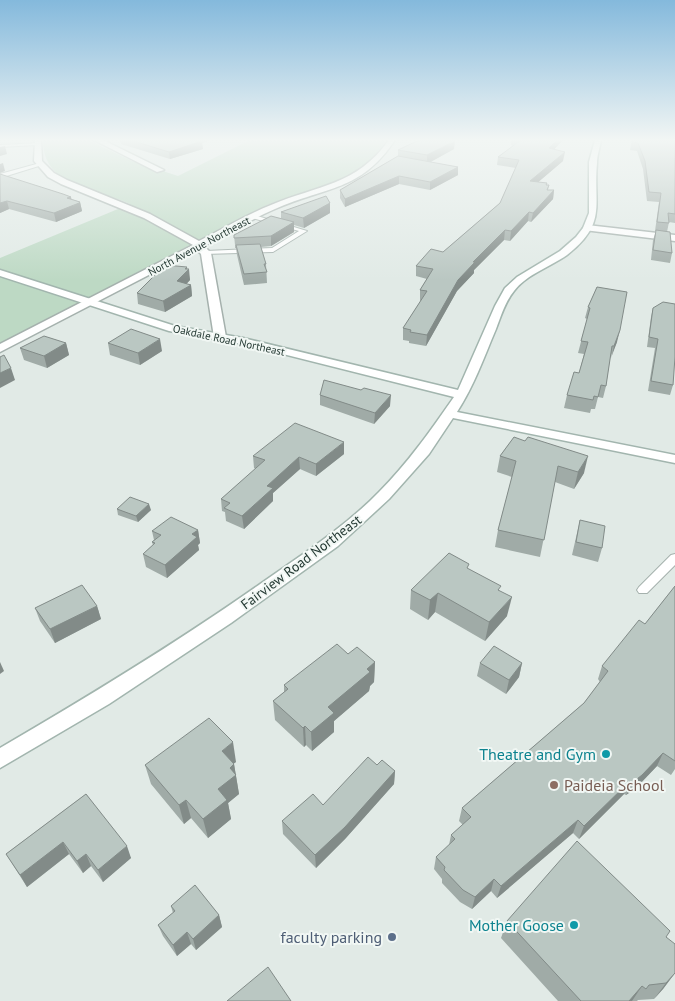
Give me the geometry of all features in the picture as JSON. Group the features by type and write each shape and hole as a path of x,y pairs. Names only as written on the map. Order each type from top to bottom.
{"street":[{"path":"76,187 147,216 203,249 220,337"},
{"name":"North Avenue Northeast","path":"0,349 91,302 203,249 249,220 286,201 334,187"},
{"name":"Fairview Road Northeast","path":"0,759 184,647 332,542 360,518 424,451 450,414 462,395 500,306 509,290 520,279 563,253 579,239 587,228 593,213 593,187"},
{"path":"587,228 675,238"},
{"name":"Oakdale Road Northeast","path":"0,273 173,329 220,337 462,395"},
{"path":"450,414 675,458"}],"lane":[{"path":"249,220 262,226 272,222"},
{"path":"203,249 273,250 304,231 272,222 249,220"},
{"path":"643,590 675,558"}],"green space":[{"path":"82,187 320,187 267,205 0,344 0,258 130,204"}],"building":[{"path":"0,187 40,187 80,202 54,213 7,201 0,203"},
{"path":"346,187 374,187 345,199 340,190"},
{"path":"507,187 548,187 547,190 554,190 533,213 529,212 511,231 505,230 473,262 475,262 458,280 427,335 410,332 411,330 403,328 427,291 420,290 433,269 416,266 431,249 443,252 500,203"},
{"path":"648,187 675,187 675,214 668,213 669,223 657,222 661,193 649,192"},
{"path":"326,196 330,203 303,218 281,212"},
{"path":"271,216 294,222 271,236 234,238 234,235"},
{"path":"656,230 670,232 672,253 653,250"},
{"path":"260,244 267,272 244,274 236,245"},
{"path":"165,265 187,267 185,269 189,269 177,281 191,285 163,301 137,293"},
{"path":"597,287 627,292 620,330 614,346 612,346 606,386 601,385 598,397 594,396 593,400 567,395 574,372 579,373 588,342 581,341 590,308 588,307"},
{"path":"663,302 675,304 673,385 651,381 658,339 649,337 653,308"},
{"path":"131,329 160,339 138,353 108,343"},
{"path":"44,336 66,343 44,356 20,348"},
{"path":"4,355 11,368 0,373 0,357"},
{"path":"324,380 361,390 364,388 391,395 375,413 320,395"},
{"path":"295,423 344,442 316,464 299,457 267,486 273,488 242,516 224,508 230,503 221,499 265,460 253,456"},
{"path":"514,437 525,441 528,437 588,456 578,472 558,466 544,540 498,530 516,461 500,456"},
{"path":"130,497 149,504 136,516 117,509"},
{"path":"171,517 198,530 192,534 197,537 165,565 143,554 155,543 152,542 161,535 152,531"},
{"path":"580,520 605,526 602,548 576,542"},
{"path":"449,553 469,564 467,568 501,586 498,590 512,597 489,622 438,593 430,600 411,590"},
{"path":"82,585 97,606 50,629 35,608"},
{"name":"Theatre and Gym","path":"675,586 675,761 663,753 642,775 632,783 630,781 584,826 578,820 501,886 494,879 475,897 463,890 444,870 445,867 436,857 455,839 451,835 471,817 462,808 584,703 608,671 602,666 639,620 645,624"},
{"path":"337,644 348,654 357,647 375,662 367,669 370,672 328,707 334,713 311,732 305,726 303,728 273,701 288,689 284,685"},
{"path":"494,646 522,663 509,680 480,663"},
{"path":"209,718 233,742 222,751 234,764 230,768 236,775 218,789 227,800 203,819 186,800 179,805 145,765"},
{"path":"368,757 377,765 382,760 395,771 345,827 315,855 282,821 313,794 323,805"},
{"path":"86,794 127,846 98,870 86,854 77,861 63,842 20,875 6,854"},
{"name":"Mother Goose","path":"577,841 670,931 666,937 675,944 675,973 666,983 649,985 646,989 642,986 629,1001 581,1001 507,921"},
{"path":"195,885 219,915 193,939 187,932 173,945 158,925 175,911 171,906"},
{"path":"268,967 291,1001 227,1001"}],"place":[{"name":"Theatre and Gym","path":"606,754"},
{"name":"Paideia School","path":"554,785"},
{"name":"Mother Goose","path":"574,925"},
{"name":"faculty parking","path":"392,937"}]}
